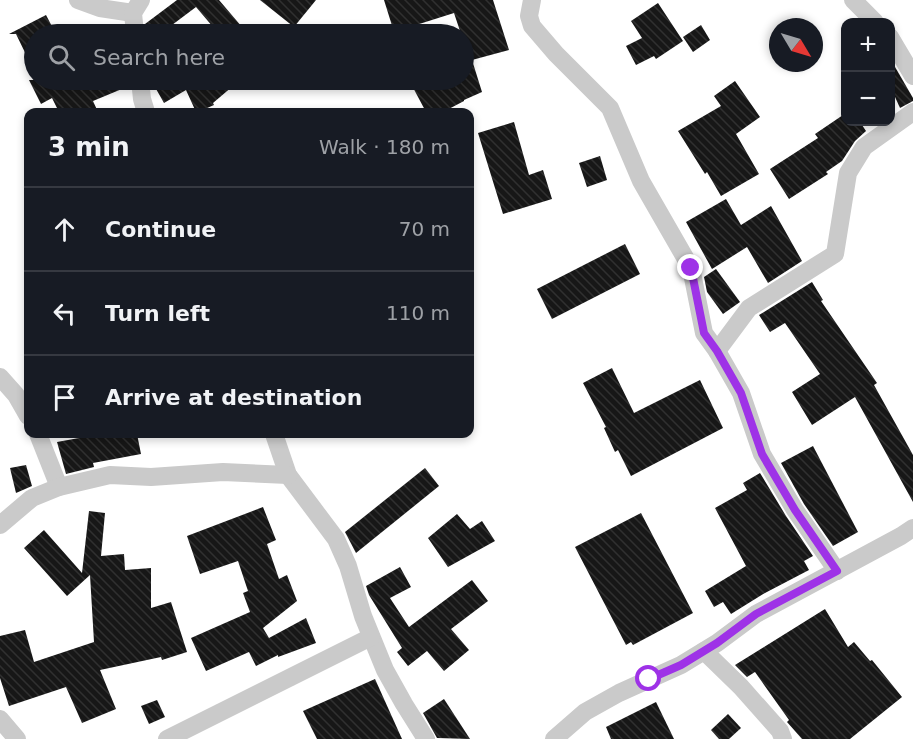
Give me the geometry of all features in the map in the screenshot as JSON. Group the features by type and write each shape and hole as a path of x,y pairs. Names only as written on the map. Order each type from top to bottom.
{"street":[{"path":"78,0 100,8 137,7 136,24"},
{"path":"532,0 529,16 532,26 556,54 610,108 640,181 691,268 704,333 741,393 762,454 795,510 837,571"},
{"path":"853,0 871,18"},
{"path":"895,44 913,76"},
{"path":"141,90 145,108"},
{"path":"717,351 749,308 835,254 848,173 864,147 913,112"},
{"path":"0,378 16,395 24,409"},
{"path":"40,438 59,487"},
{"path":"275,438 288,475 336,539 385,670 426,739"},
{"path":"0,525 32,498 59,487 110,476 151,477 223,472 288,475"},
{"path":"554,739 585,712 619,693 681,665 756,614 913,528"},
{"path":"167,739 371,637"},
{"path":"704,651 741,687 780,731 783,739"},
{"path":"0,718 17,739"}],"building":[{"path":"177,0 219,0 239,24 210,24 196,7 173,24 145,24"},
{"path":"260,0 316,0 296,24 290,24"},
{"path":"384,0 493,0 509,50 474,59 474,24 458,24 454,13 419,24 392,24"},
{"path":"658,3 683,41 656,59 654,56 636,65 626,46 642,38 631,21"},
{"path":"46,15 51,24 28,24"},
{"path":"701,25 710,40 693,52 683,37"},
{"path":"24,26 24,50 16,34 9,34"},
{"path":"474,66 482,92 451,108 424,108 414,90 474,90"},
{"path":"895,67 913,98 913,101 900,108 895,97"},
{"path":"735,81 760,117 736,134 759,174 721,196 678,131 721,106 714,96"},
{"path":"34,90 119,90 93,101 96,108 57,108 52,98 41,104"},
{"path":"157,90 186,90 164,103"},
{"path":"186,90 228,90 213,103 214,105 207,108 194,108"},
{"path":"841,116 841,126 863,126 866,131 855,141 842,161 826,172 828,174 789,199 770,169 818,138 815,134"},
{"path":"514,122 529,175 543,170 552,199 503,214 478,133"},
{"path":"600,156 607,180 587,187 579,163"},
{"path":"726,199 741,225 771,206 802,261 768,283 747,247 712,269 686,222"},
{"path":"625,244 640,274 552,319 537,289"},
{"path":"716,269 740,302 723,314 707,292 704,277"},
{"path":"812,282 823,300 821,301 877,383 874,385 913,455 913,502 855,397 812,425 792,392 820,374 785,323 770,332 759,315"},
{"path":"612,368 634,413 700,380 723,428 631,476 618,450 615,452 604,428 606,427 583,383"},
{"path":"79,438 138,438 141,454 93,463 94,467 66,474 57,442"},
{"path":"813,446 858,532 833,546 804,504 781,463"},
{"path":"26,465 32,486 16,493 10,468"},
{"path":"425,468 439,486 356,553 345,532"},
{"path":"760,473 813,556 804,561 809,570 731,614 723,602 714,607 705,591 746,566 715,508 747,490 743,483"},
{"path":"263,507 276,540 267,544 279,579 287,575 297,601 263,628 269,638 306,618 316,643 278,657 278,655 256,666 249,652 206,671 191,638 250,612 243,593 248,591 238,561 200,574 187,536"},
{"path":"89,511 105,513 101,556 124,554 125,570 151,568 151,608 171,602 187,652 162,660 161,657 100,670 116,709 82,723 66,687 9,706 0,678 0,636 25,630 34,662 94,642 90,575 67,596 24,548 44,530 82,573"},
{"path":"641,513 693,613 633,645 631,642 626,645 575,547"},
{"path":"457,514 470,529 482,521 495,541 448,567 428,538"},
{"path":"400,567 411,587 390,598 409,627 472,580 488,601 451,629 469,650 444,671 427,651 408,666 397,652 402,648 369,595 366,586"},
{"path":"825,609 848,647 854,642 902,697 850,739 802,739 787,722 789,720 755,672 747,677 735,665"},
{"path":"375,679 402,739 317,739 303,711"},
{"path":"444,699 470,739 437,738 423,713"},
{"path":"157,700 165,717 149,724 141,706"},
{"path":"656,702 674,739 611,739 606,727"},
{"path":"728,714 741,728 729,739 719,739 711,730"}],"route":[{"path":"649,679 681,665 717,643 756,614 837,571 795,510 762,454 741,393 704,333 691,268"}]}
